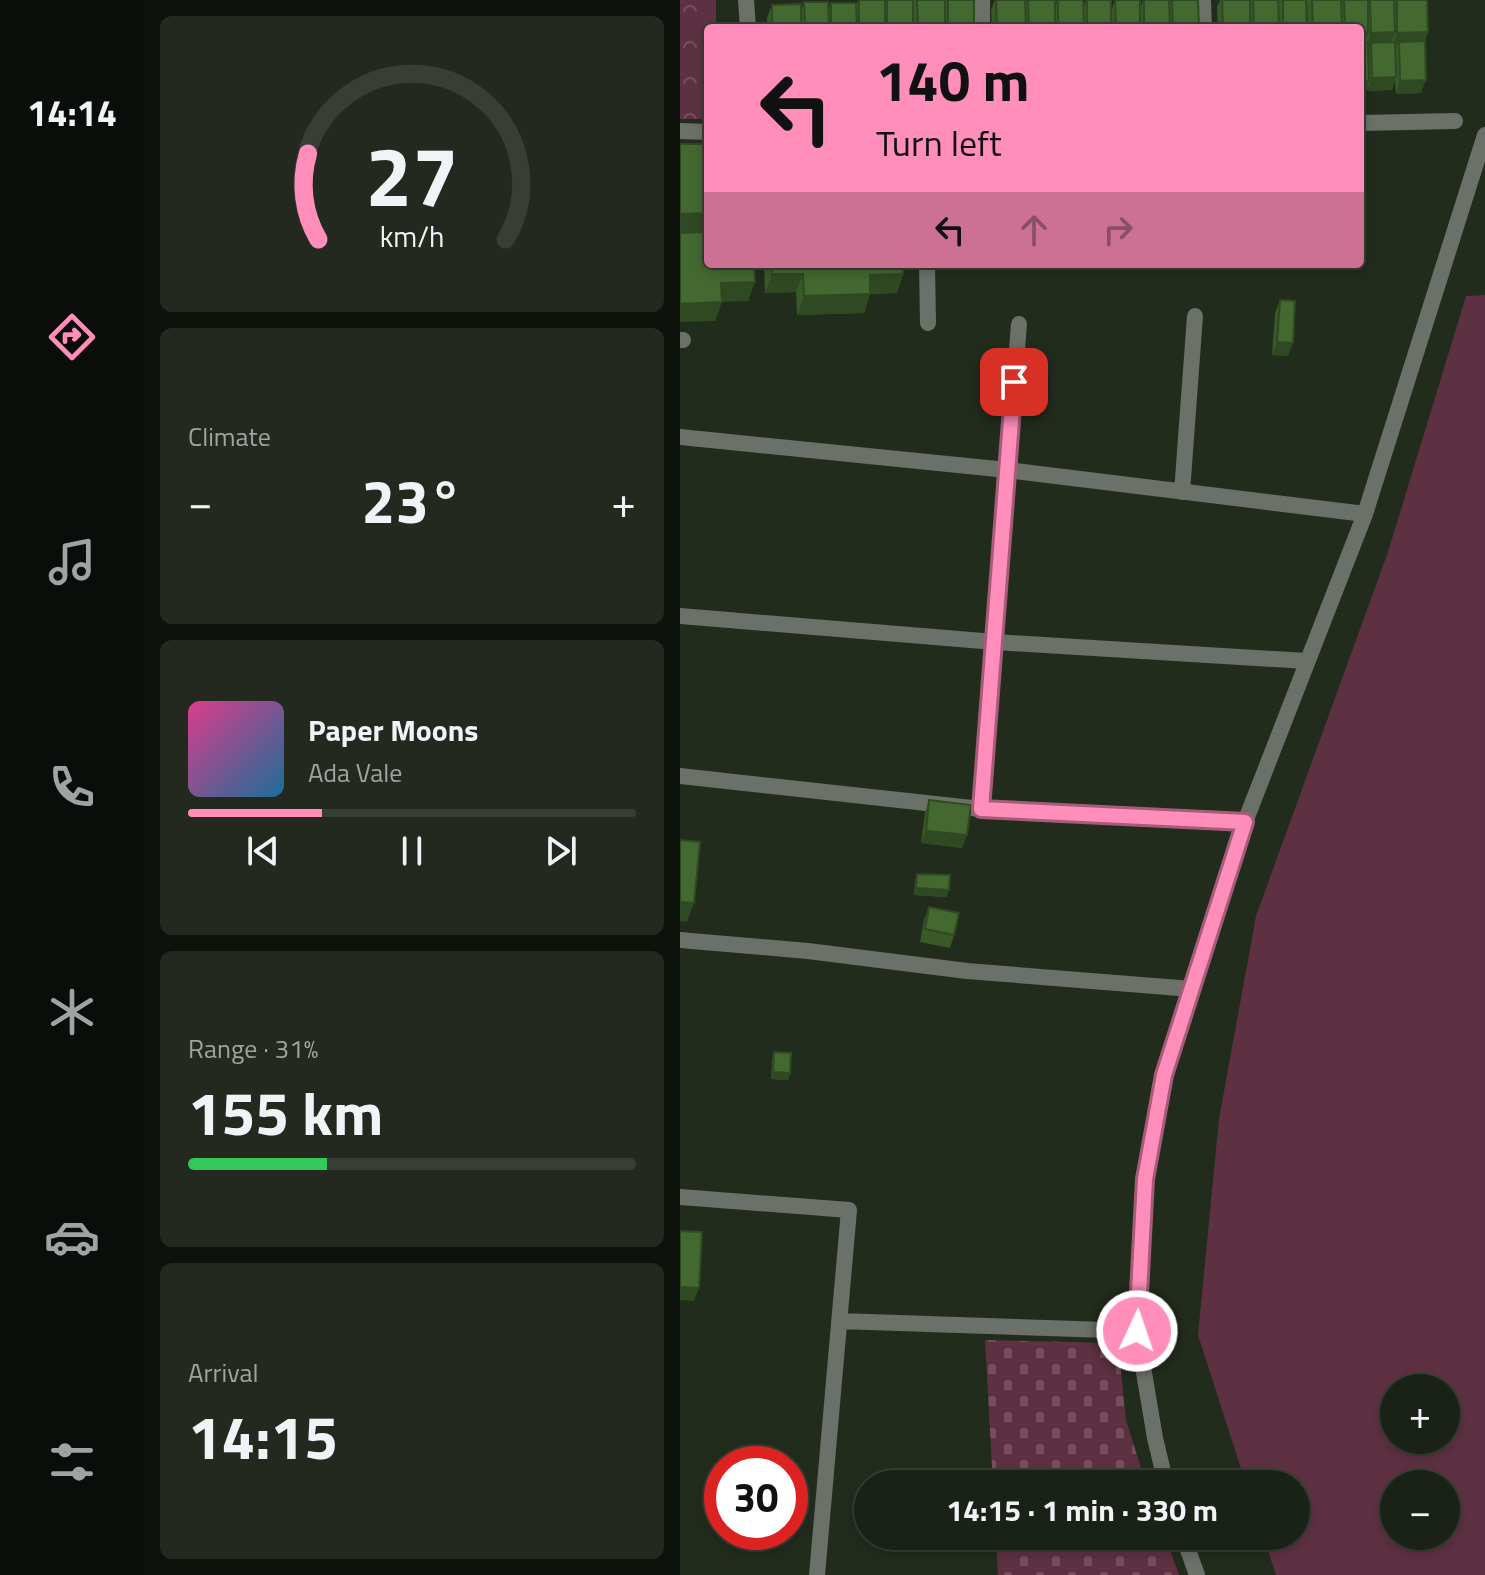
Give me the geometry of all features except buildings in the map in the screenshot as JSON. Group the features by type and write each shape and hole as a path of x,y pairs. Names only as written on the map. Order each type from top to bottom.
{"street":[{"path":"746,0 748,24"},
{"path":"982,0 982,24"},
{"path":"1203,0 1204,24"},
{"path":"1364,123 1455,121"},
{"path":"680,131 704,132"},
{"path":"1163,1470 1137,1331 1145,1179 1164,1075 1245,822 1365,514 1485,135"},
{"path":"927,268 928,323"},
{"path":"1182,492 1195,316"},
{"path":"981,809 1019,324"},
{"path":"680,437 1007,470 1365,514"},
{"path":"680,616 995,642 1306,661"},
{"path":"680,776 981,809 1245,822"},
{"path":"680,940 808,951 967,971 1192,989"},
{"path":"680,1197 849,1210 817,1575"},
{"path":"839,1321 1137,1331"},
{"path":"1188,1550 1197,1575"}],"green space":[{"path":"680,0 716,0 716,24 704,24 704,119 680,119"},
{"path":"1485,295 1485,1575 1276,1575 1268,1550 1310,1550 1310,1470 1241,1470 1198,1335 1219,1119 1256,916 1388,552 1466,296"},
{"path":"985,1340 1118,1343 1126,1420 1142,1470 992,1470"},
{"path":"997,1550 1170,1550 1179,1575 998,1575"}],"route":[{"path":"1014,382 981,809 1245,822 1164,1075 1145,1179 1137,1331"}]}
